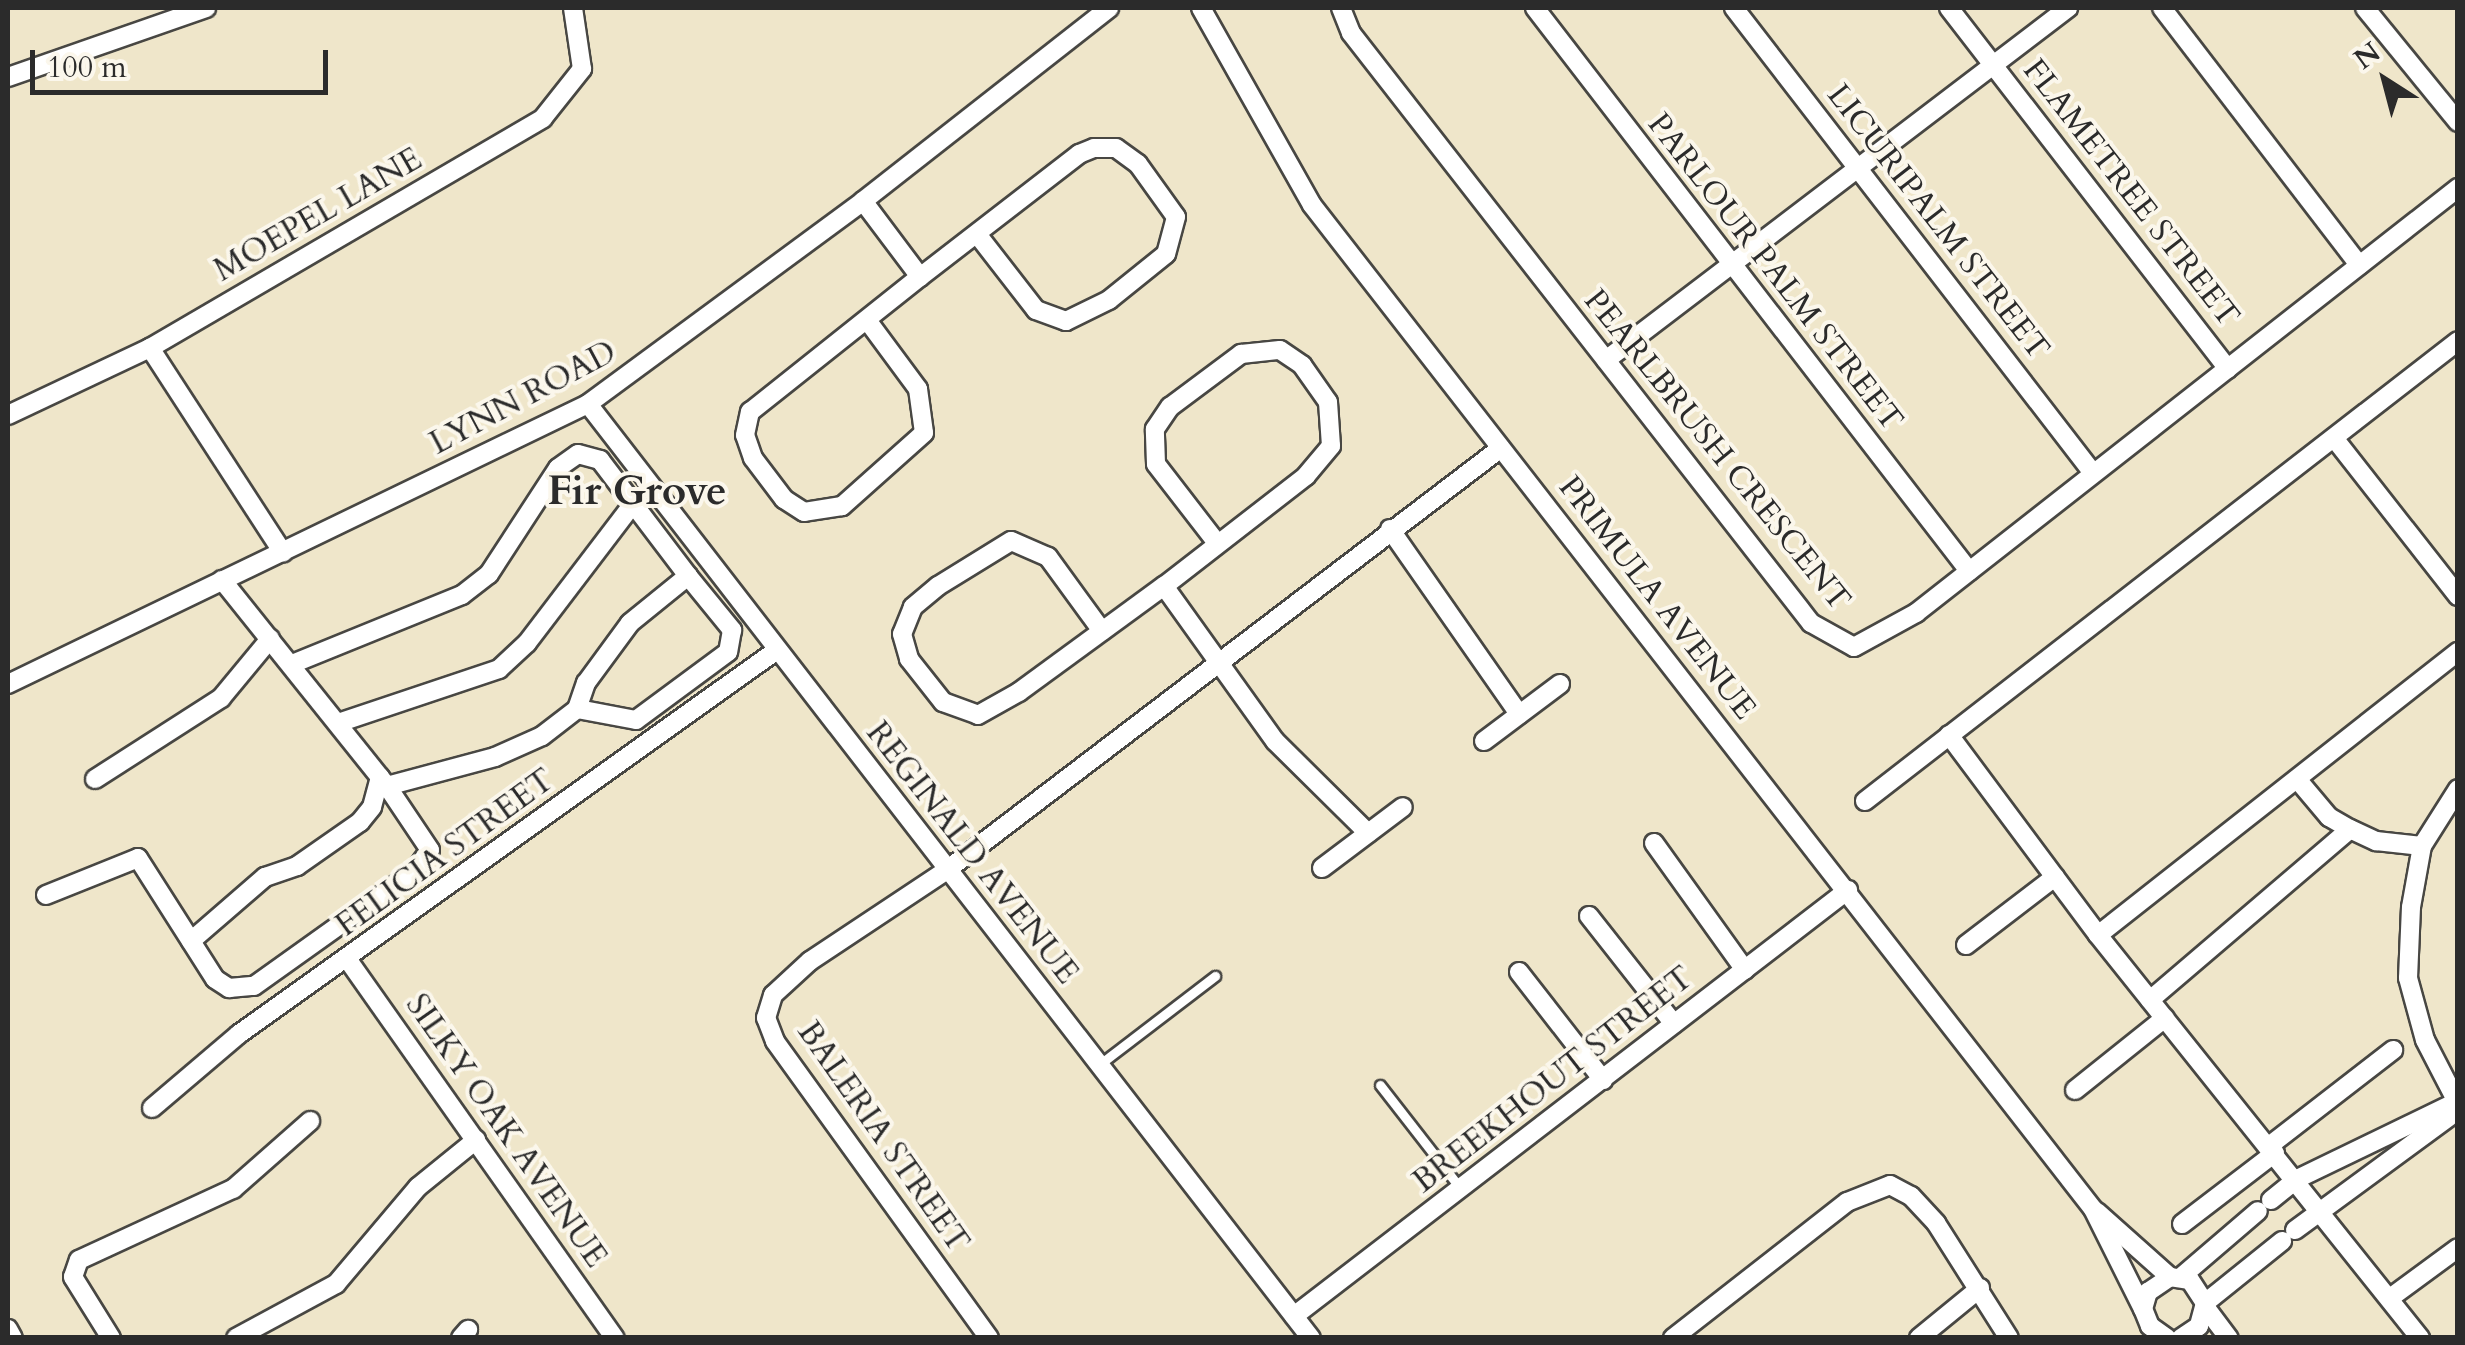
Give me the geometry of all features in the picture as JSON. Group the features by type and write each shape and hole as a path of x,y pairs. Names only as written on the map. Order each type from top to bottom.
{"street":[{"path":"8,77 206,8"},
{"name":"MOEPEL LANE","path":"8,415 150,348 543,118 582,69 573,8"},
{"name":"LYNN ROAD","path":"8,684 588,404 863,201 1108,8"},
{"name":"PRIMULA AVENUE","path":"1201,8 1312,204 2092,1209 2143,1310 2165,1337"},
{"name":"PEARLBRUSH CRESCENT","path":"1341,8 1351,32 1810,623 1837,643 1854,647 1892,630 2458,188"},
{"name":"PARLOUR PALM STREET","path":"1535,8 1969,571"},
{"name":"LICURIPALM STREET","path":"1734,8 2093,474"},
{"name":"FLAMETREE STREET","path":"1950,8 2228,369"},
{"path":"1606,360 1732,268 2068,8"},
{"path":"2162,8 2359,265"},
{"path":"2365,8 2458,122"},
{"path":"867,320 918,389 924,433 842,506 804,512 784,499 753,458 746,423 761,400 920,277 977,234 1094,148 1116,148 1138,164 1176,217 1166,254 1109,300 1066,321 1036,310 977,234"},
{"path":"863,201 920,277"},
{"path":"1865,801 2458,341"},
{"path":"150,348 283,553"},
{"path":"1102,631 1048,558 1012,541 938,586 914,608 902,634 908,659 943,702 978,715 1102,631 1164,586 1306,476 1331,446 1328,402 1302,365 1280,350 1241,354 1170,406 1155,428 1156,464 1217,543"},
{"name":"REGINALD AVENUE","path":"588,404 1310,1338"},
{"path":"2334,438 2458,596"},
{"path":"947,870 1500,448"},
{"path":"292,664 462,595 489,574 569,458 600,460 732,630 728,652 636,720 577,709"},
{"path":"338,723 500,669 527,643 633,504"},
{"path":"1390,529 1519,714"},
{"path":"383,781 495,757 542,736 577,709 586,683 630,622 688,576"},
{"path":"46,895 138,858 215,979 230,988 254,986 414,872 430,845 292,664 222,580"},
{"path":"1164,586 1294,764 1368,833"},
{"path":"95,779 221,698 270,638"},
{"name":"FELICIA STREET","path":"152,1108 224,1046 777,650"},
{"path":"2098,936 2458,652"},
{"path":"1484,741 1560,684"},
{"path":"1949,735 2098,936 2420,1338"},
{"path":"2297,779 2328,817 2350,830 2376,841 2422,846"},
{"path":"191,941 265,877 297,866 360,822 372,807 383,781"},
{"path":"2457,1104 2424,1040 2408,978 2411,907 2422,846 2458,789"},
{"path":"1322,868 1403,806"},
{"path":"2150,1000 2350,830"},
{"path":"1654,843 1745,970"},
{"name":"BALERIA STREET","path":"947,870 782,984 766,1018 775,1040 989,1338"},
{"path":"1966,945 2055,878"},
{"name":"BREEKHOUT STREET","path":"1294,1316 1848,890"},
{"path":"1589,916 1674,1024"},
{"name":"SILKY OAK AVENUE","path":"348,960 615,1338"},
{"path":"1520,972 1603,1080"},
{"path":"2075,1090 2165,1018"},
{"path":"2182,1224 2393,1050"},
{"path":"2143,1310 2154,1284 2176,1277 2297,1180 2457,1104"},
{"path":"2181,1338 2199,1326 2205,1305 2457,1104"},
{"path":"111,1338 73,1276 79,1260 234,1190 310,1121"},
{"path":"236,1338 336,1284 418,1186 476,1140"},
{"path":"1673,1338 1877,1186 1911,1196 1980,1288 2009,1338"},
{"name":"PRIMULA AVENUE","path":"2092,1209 2176,1277 2197,1286 2205,1305"},
{"path":"2390,1298 2458,1248"},
{"path":"1919,1338 1980,1288"},
{"path":"2205,1305 2229,1338"},
{"path":"8,1330 13,1338"}],"lane":[{"path":"1100,1064 1216,976"},
{"path":"1380,1085 1461,1188"}],"district":[{"name":"Fir Grove","path":"637,491"}]}
